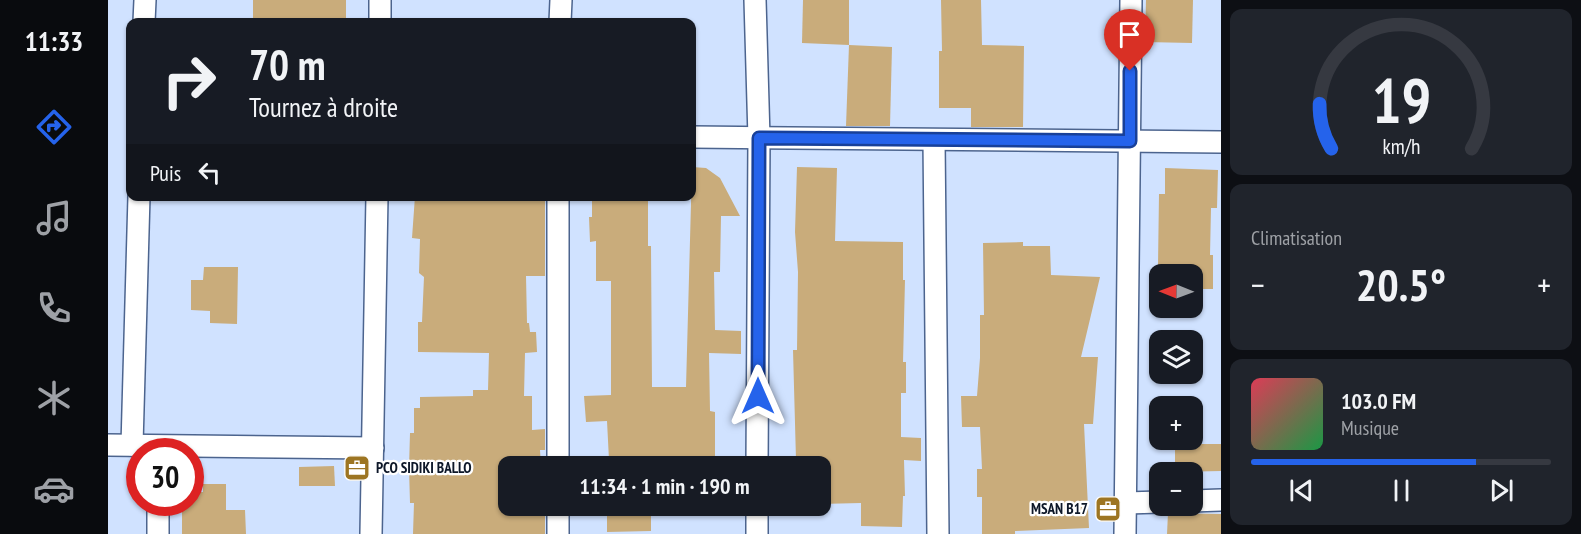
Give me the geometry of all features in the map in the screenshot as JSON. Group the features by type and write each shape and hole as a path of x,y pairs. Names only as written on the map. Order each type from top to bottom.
{"street":[{"path":"144,0 144,18"},
{"path":"380,0 380,18"},
{"path":"560,18 561,0"},
{"path":"755,0 759,138 757,456"},
{"path":"1125,534 1131,0"},
{"path":"696,137 1221,142"},
{"path":"934,140 938,534"},
{"path":"132,438 139,201"},
{"path":"371,534 377,201"},
{"path":"558,201 558,456"},
{"path":"108,445 126,445"},
{"path":"204,448 373,448"},
{"path":"1203,501 1221,500"},
{"path":"1126,502 1149,502"},
{"path":"158,516 158,534"},
{"path":"558,516 558,534"},
{"path":"757,516 757,534"}],"building":[{"path":"253,0 346,0 346,18 253,18"},
{"path":"803,0 849,0 849,45 802,43"},
{"path":"941,0 981,0 982,45 1024,46 1023,127 971,127 971,108 939,108 939,51 942,51"},
{"path":"1146,0 1193,0 1192,43 1145,42"},
{"path":"849,45 892,47 890,126 846,126"},
{"path":"696,167 706,168 720,178 740,216 721,216 720,272 714,272 715,330 741,331 741,354 709,353 710,411 715,412 715,456 609,456 607,421 586,422 584,396 611,395 611,281 596,281 596,241 590,242 589,217 592,217 592,201 648,201 648,246 651,246 652,387 686,387 691,201 696,201"},
{"path":"797,167 837,168 835,241 903,242 903,280 905,280 903,362 906,362 906,393 901,393 901,437 921,438 921,461 904,460 905,496 903,496 902,527 861,526 861,503 831,504 831,456 796,456 793,350 797,350 798,272 795,232"},
{"path":"1165,168 1218,170 1217,208 1211,208 1210,255 1213,255 1213,289 1203,289 1203,264 1158,264 1159,194 1165,194"},
{"path":"415,201 545,201 545,276 526,276 527,323 529,323 530,332 536,332 537,352 525,353 524,396 532,396 532,430 545,429 545,450 540,450 540,456 498,456 498,516 545,516 545,534 413,534 414,503 410,503 409,468 410,433 414,433 414,408 420,408 420,397 473,396 473,390 488,390 489,353 418,352 418,322 422,322 424,277 419,273 420,239 412,238"},
{"path":"1023,242 1023,246 1050,246 1051,275 1100,277 1081,357 1098,357 1093,424 1084,424 1089,528 1015,531 1015,534 982,534 982,497 977,497 977,469 982,469 980,427 962,427 961,396 977,396 980,315 984,315 983,243"},
{"path":"204,267 238,267 237,324 210,323 210,311 191,310 191,280 203,280"},
{"path":"1203,444 1221,444 1221,471 1203,471 1203,462 1175,462 1175,450 1203,450"},
{"path":"334,466 335,486 299,486 299,467"},
{"path":"204,484 226,484 226,510 245,510 246,534 182,534 182,516 204,516"},
{"path":"1221,514 1221,534 1167,534 1168,516"},
{"path":"607,516 651,516 651,531 607,532"}],"place":[{"name":"PCO SIDIKI BALLO","path":"357,468"},
{"name":"MSAN B17","path":"1108,509"}],"route":[{"path":"758,396 759,138 1130,141 1130,71"}]}
